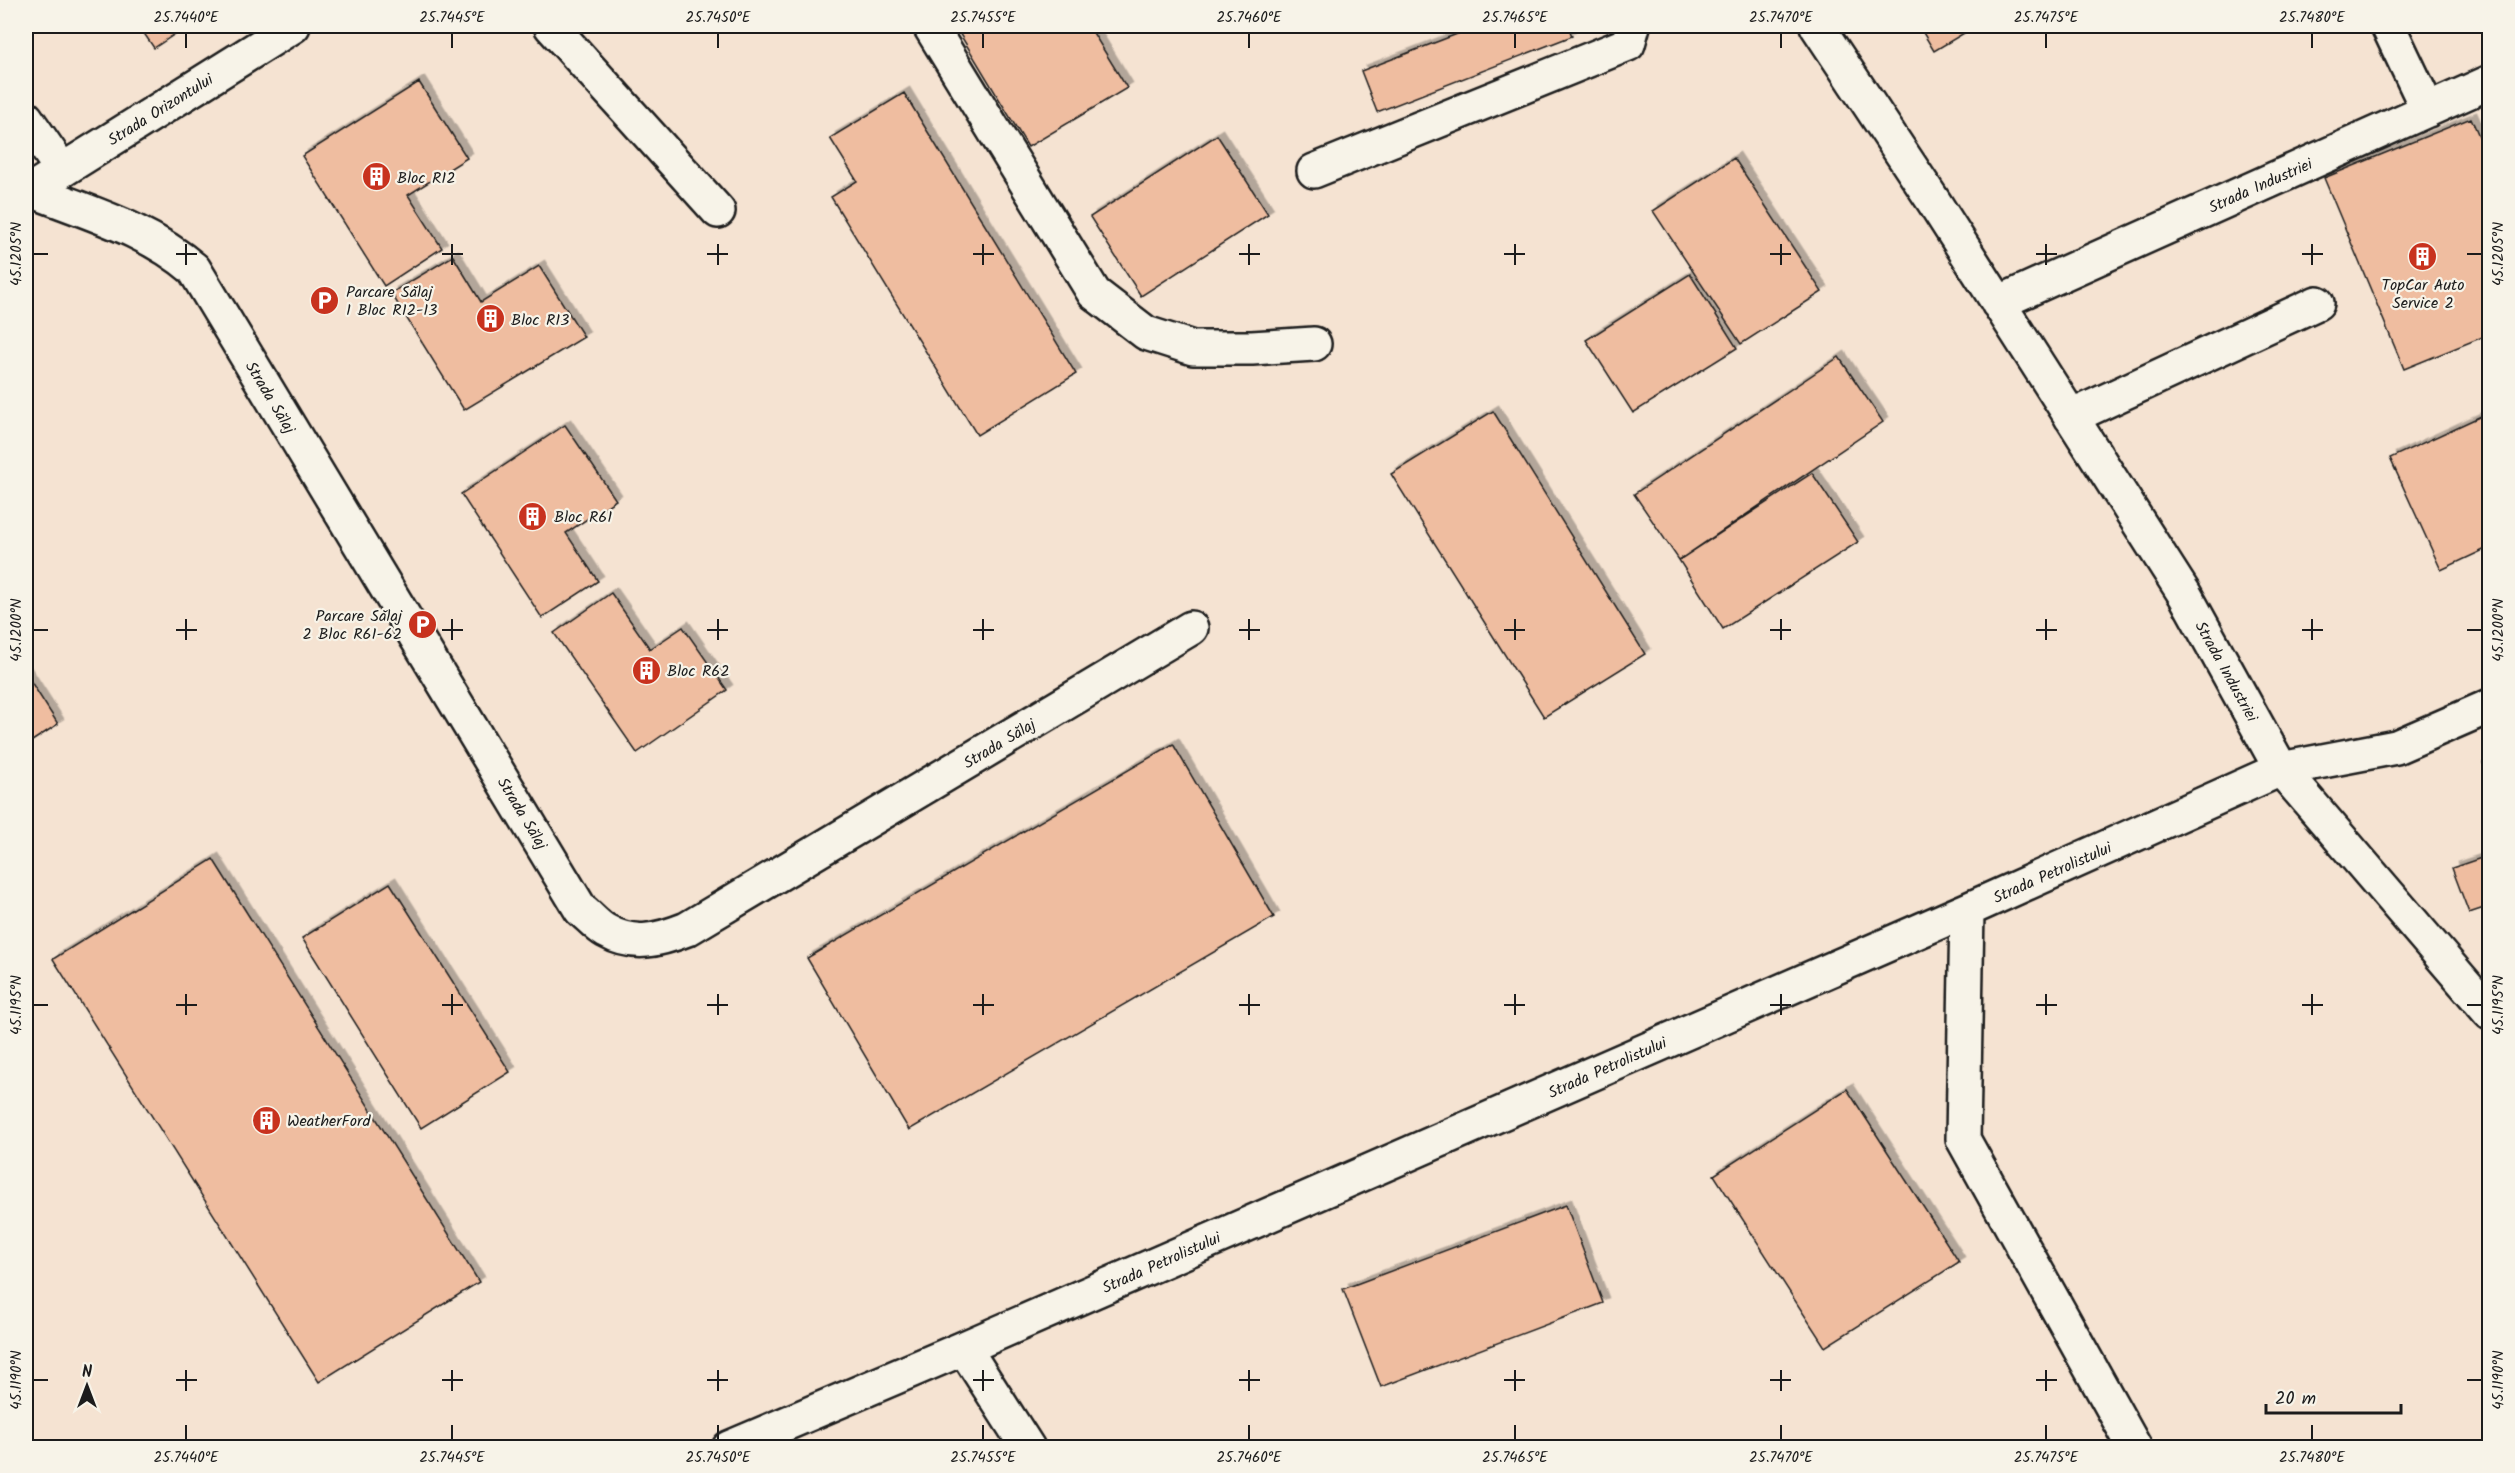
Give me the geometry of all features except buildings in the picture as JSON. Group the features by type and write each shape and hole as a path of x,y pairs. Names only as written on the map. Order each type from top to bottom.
{"street":[{"name":"Strada Orizontului","path":"28,191 293,26"},
{"path":"551,26 718,211"},
{"path":"930,26 1094,293 1146,333 1193,348 1252,348 1314,344"},
{"path":"1314,171 1628,44 1633,26"},
{"name":"Strada Industriei","path":"1817,26 2185,595 2281,769 2490,1013"},
{"path":"2388,26 2428,110"},
{"name":"Strada Industriei","path":"1998,303 2490,82"},
{"path":"26,118 63,170"},
{"name":"Strada Sălaj","path":"28,191 150,238 177,254 194,268 581,910 606,931 635,941 660,940 687,929 1191,628"},
{"path":"2071,417 2317,303"},
{"name":"Strada Petrolistului","path":"729,1448 964,1348 1967,910 2281,769 2396,747 2490,706"},
{"path":"1967,910 1963,1139 2135,1448"},
{"path":"964,1348 1028,1448"}],"place":[{"name":"Bloc R12","path":"376,177"},
{"name":"TopCar Auto Service 2","path":"2423,256"},
{"name":"Parcare Sălaj 1 Bloc R12-13","path":"325,300"},
{"name":"Bloc R13","path":"490,319"},
{"name":"Bloc R61","path":"533,516"},
{"name":"Parcare Sălaj 2 Bloc R61-62","path":"423,624"},
{"name":"Bloc R62","path":"646,670"},
{"name":"WeatherFord","path":"266,1120"}]}
